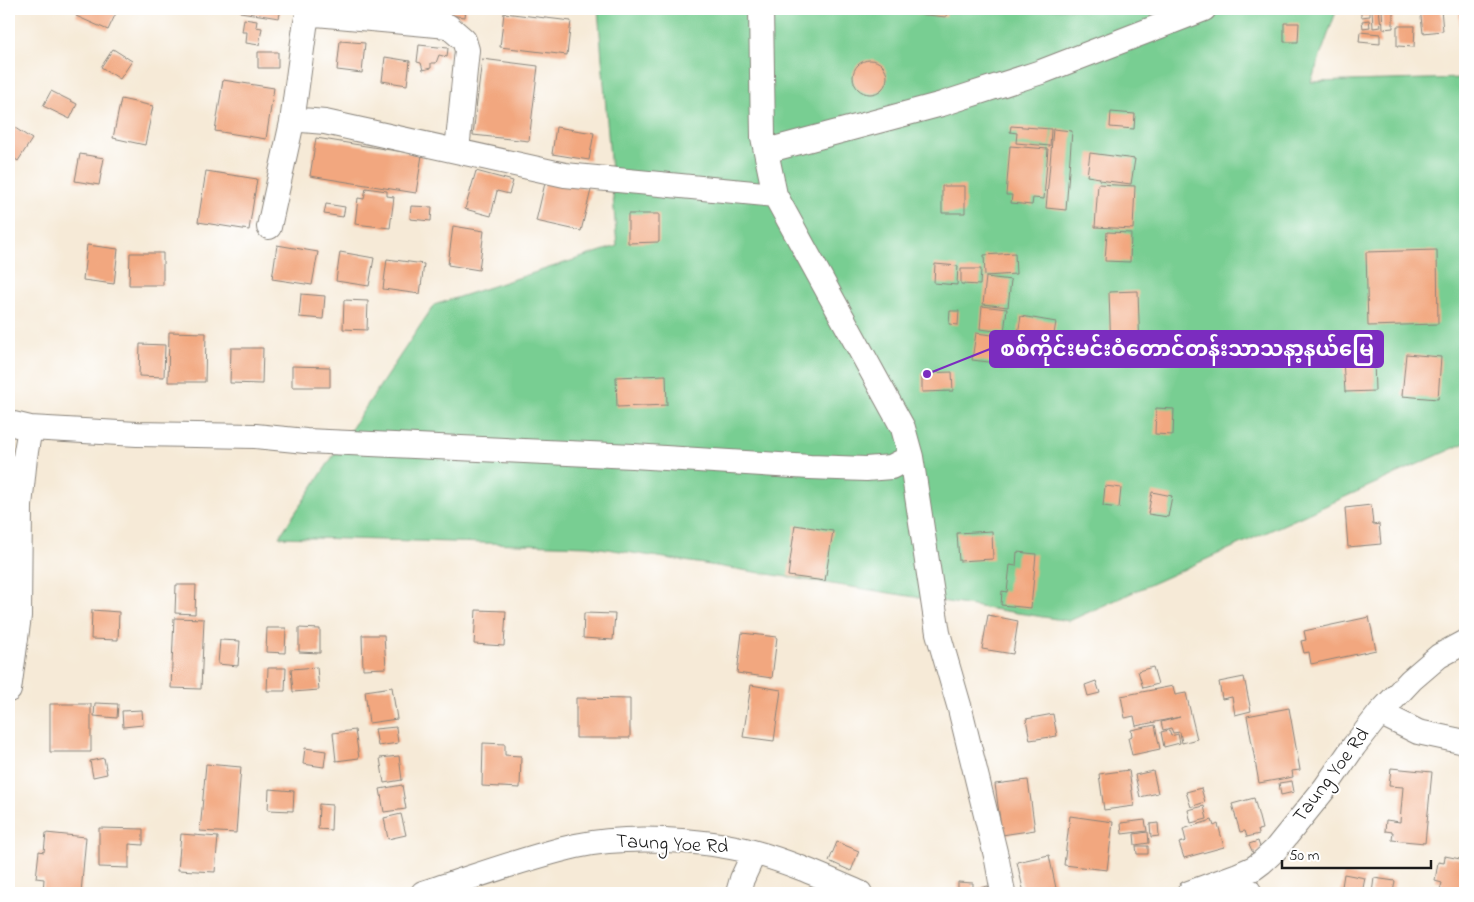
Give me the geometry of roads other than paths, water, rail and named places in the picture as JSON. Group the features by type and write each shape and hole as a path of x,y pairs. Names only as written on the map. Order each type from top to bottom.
{"street":[{"path":"761,9 763,137 775,195 903,428 911,457 938,633 967,737 997,860 1003,893"},
{"path":"766,151 951,101 1041,72 1204,9"},
{"path":"269,227 292,122 304,27 307,18 316,14 390,15 448,26 464,40 467,50 457,151"},
{"path":"292,122 302,120 325,122 565,175 775,195"},
{"path":"9,690 19,616 20,506 25,457 19,425 137,434 255,436 306,441 633,456 810,467 866,469 891,467 911,457"},
{"name":"Taung Yoe Rd","path":"1189,893 1244,884 1254,868 1275,850 1325,788 1380,713 1411,680 1439,656 1465,642"},
{"path":"1380,713 1418,732 1465,742"},
{"name":"Taung Yoe Rd","path":"423,893 529,858 577,846 614,841 657,840 704,843 754,853 803,869 860,893"},
{"path":"738,893 754,853"}],"place":[{"name":"စစ်ကိုင်းမင်းဝံတောင်တန်းသာသနာ့နယ်မြေ","path":"927,374"}]}
